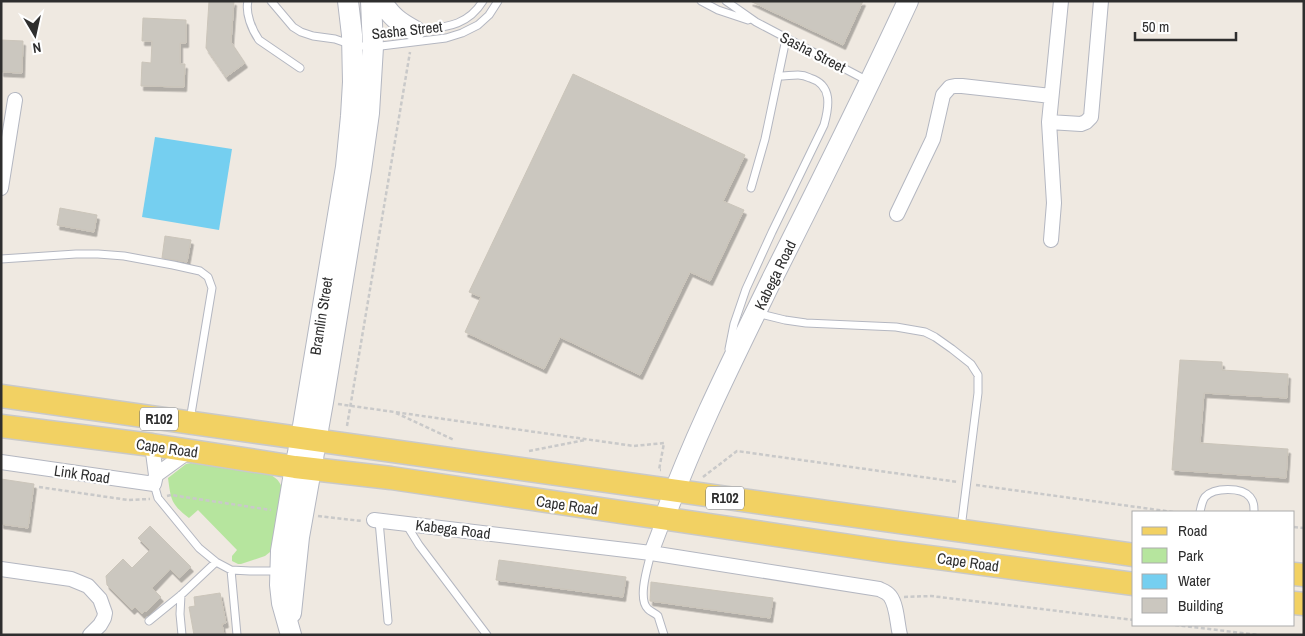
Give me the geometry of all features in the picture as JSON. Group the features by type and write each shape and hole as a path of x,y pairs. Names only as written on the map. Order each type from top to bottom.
{"main road":[{"name":"Bramlin Street","path":"309,440 323,402 361,170 368,113 358,38 348,1"},
{"name":"Bramlin Street","path":"288,571 281,551 309,440 346,167 358,38 371,1"},
{"path":"381,1 413,37"},
{"name":"Kabega Road","path":"664,519 720,384 870,82 908,1"},
{"name":"Cape Road","path":"1,396 344,445 678,482 961,531 1132,555"},
{"name":"Cape Road","path":"1,426 152,445 303,468 391,478 903,554 1132,584"},
{"name":"Bramlin Street","path":"290,632 282,603 280,585 288,571 304,515 303,468"}],"street":[{"path":"1051,240 1054,181 1049,122 1061,1"},
{"path":"1049,122 1081,124 1092,116 1101,1"},
{"path":"897,214 933,139 943,95 946,90 954,86 962,86 1051,96"},
{"path":"1,188 15,100"},
{"path":"152,445 155,480"},
{"path":"155,480 189,451"},
{"name":"Link Road","path":"1,462 155,480"},
{"name":"Kabega Road","path":"651,553 664,519"},
{"name":"Kabega Road","path":"377,520 651,553 885,593"},
{"path":"1,569 71,579 88,586 100,599 105,613 100,625 90,635"},
{"path":"885,593 894,606 900,635"}],"lane":[{"path":"248,1 246,11 259,40 300,68"},
{"path":"271,1 292,27 313,36 358,38"},
{"name":"Sasha Street","path":"358,38 413,37 457,24 473,15 483,1"},
{"name":"Sasha Street","path":"358,38 446,38 478,25 498,1"},
{"name":"Sasha Street","path":"701,1 718,10 756,22"},
{"name":"Sasha Street","path":"726,1 756,22 786,39 870,82"},
{"path":"751,188 765,139 786,39"},
{"path":"720,384 739,306 772,232 824,125 828,110 825,90 815,79 800,74 778,76"},
{"path":"1,259 76,254 124,256 200,271 208,277 212,288 189,423"},
{"path":"756,313 773,318 806,323 914,329 936,337 971,364 976,371 978,382 961,531"},
{"path":"155,480 158,498 199,548 216,562 231,570 250,572 288,571"},
{"path":"1200,511 1205,497 1211,492 1218,490 1236,490 1248,495 1252,499 1254,511"},
{"path":"377,520 388,621"},
{"path":"406,524 419,545 487,635"},
{"path":"651,553 643,588 645,605 658,616 664,635"},
{"path":"149,621 182,595 216,562"},
{"path":"231,570 238,635"},
{"path":"182,595 180,614 182,635"}],"path":[{"path":"344,445 413,37"},
{"path":"323,402 634,446 664,443 660,470 678,482 702,477 736,450 1166,511"},
{"path":"392,412 455,441"},
{"path":"529,451 589,440"},
{"path":"304,515 364,521 377,520"},
{"path":"885,593 931,596 1132,620"},
{"path":"1183,626 1259,635"}],"green space":[{"path":"191,463 264,473 273,476 277,480 282,488 274,546 270,552 265,556 238,564 232,561 232,556 237,550 198,510 189,518 175,505 171,497 168,478 186,464"}],"water":[{"path":"155,137 232,149 219,230 142,217"}],"building":[{"path":"209,1 234,1 231,42 245,63 226,77 206,48"},
{"path":"750,1 863,1 843,45"},
{"path":"143,18 186,20 186,43 180,43 180,64 185,64 184,87 141,86 142,62 151,63 152,41 142,41"},
{"path":"1,40 23,41 22,73 1,72"},
{"path":"573,74 745,155 723,201 744,210 710,281 690,272 640,375 560,337 544,369 465,332 481,297 469,292"},
{"path":"60,208 97,215 94,232 57,225"},
{"path":"165,236 191,240 187,262 162,258"},
{"path":"1180,360 1222,362 1222,370 1288,374 1287,398 1204,393 1200,443 1288,449 1286,478 1172,470"},
{"path":"1,479 34,484 28,528 1,524"},
{"path":"150,526 191,567 179,578 170,569 152,588 161,597 142,614 135,607 132,610 107,585 106,576 123,559 132,568 150,550 138,538"},
{"path":"499,560 626,577 623,597 496,580"},
{"path":"651,582 773,598 770,618 650,601"},
{"path":"220,593 226,623 222,624 224,635 194,635 189,607 195,606 194,597"}]}
